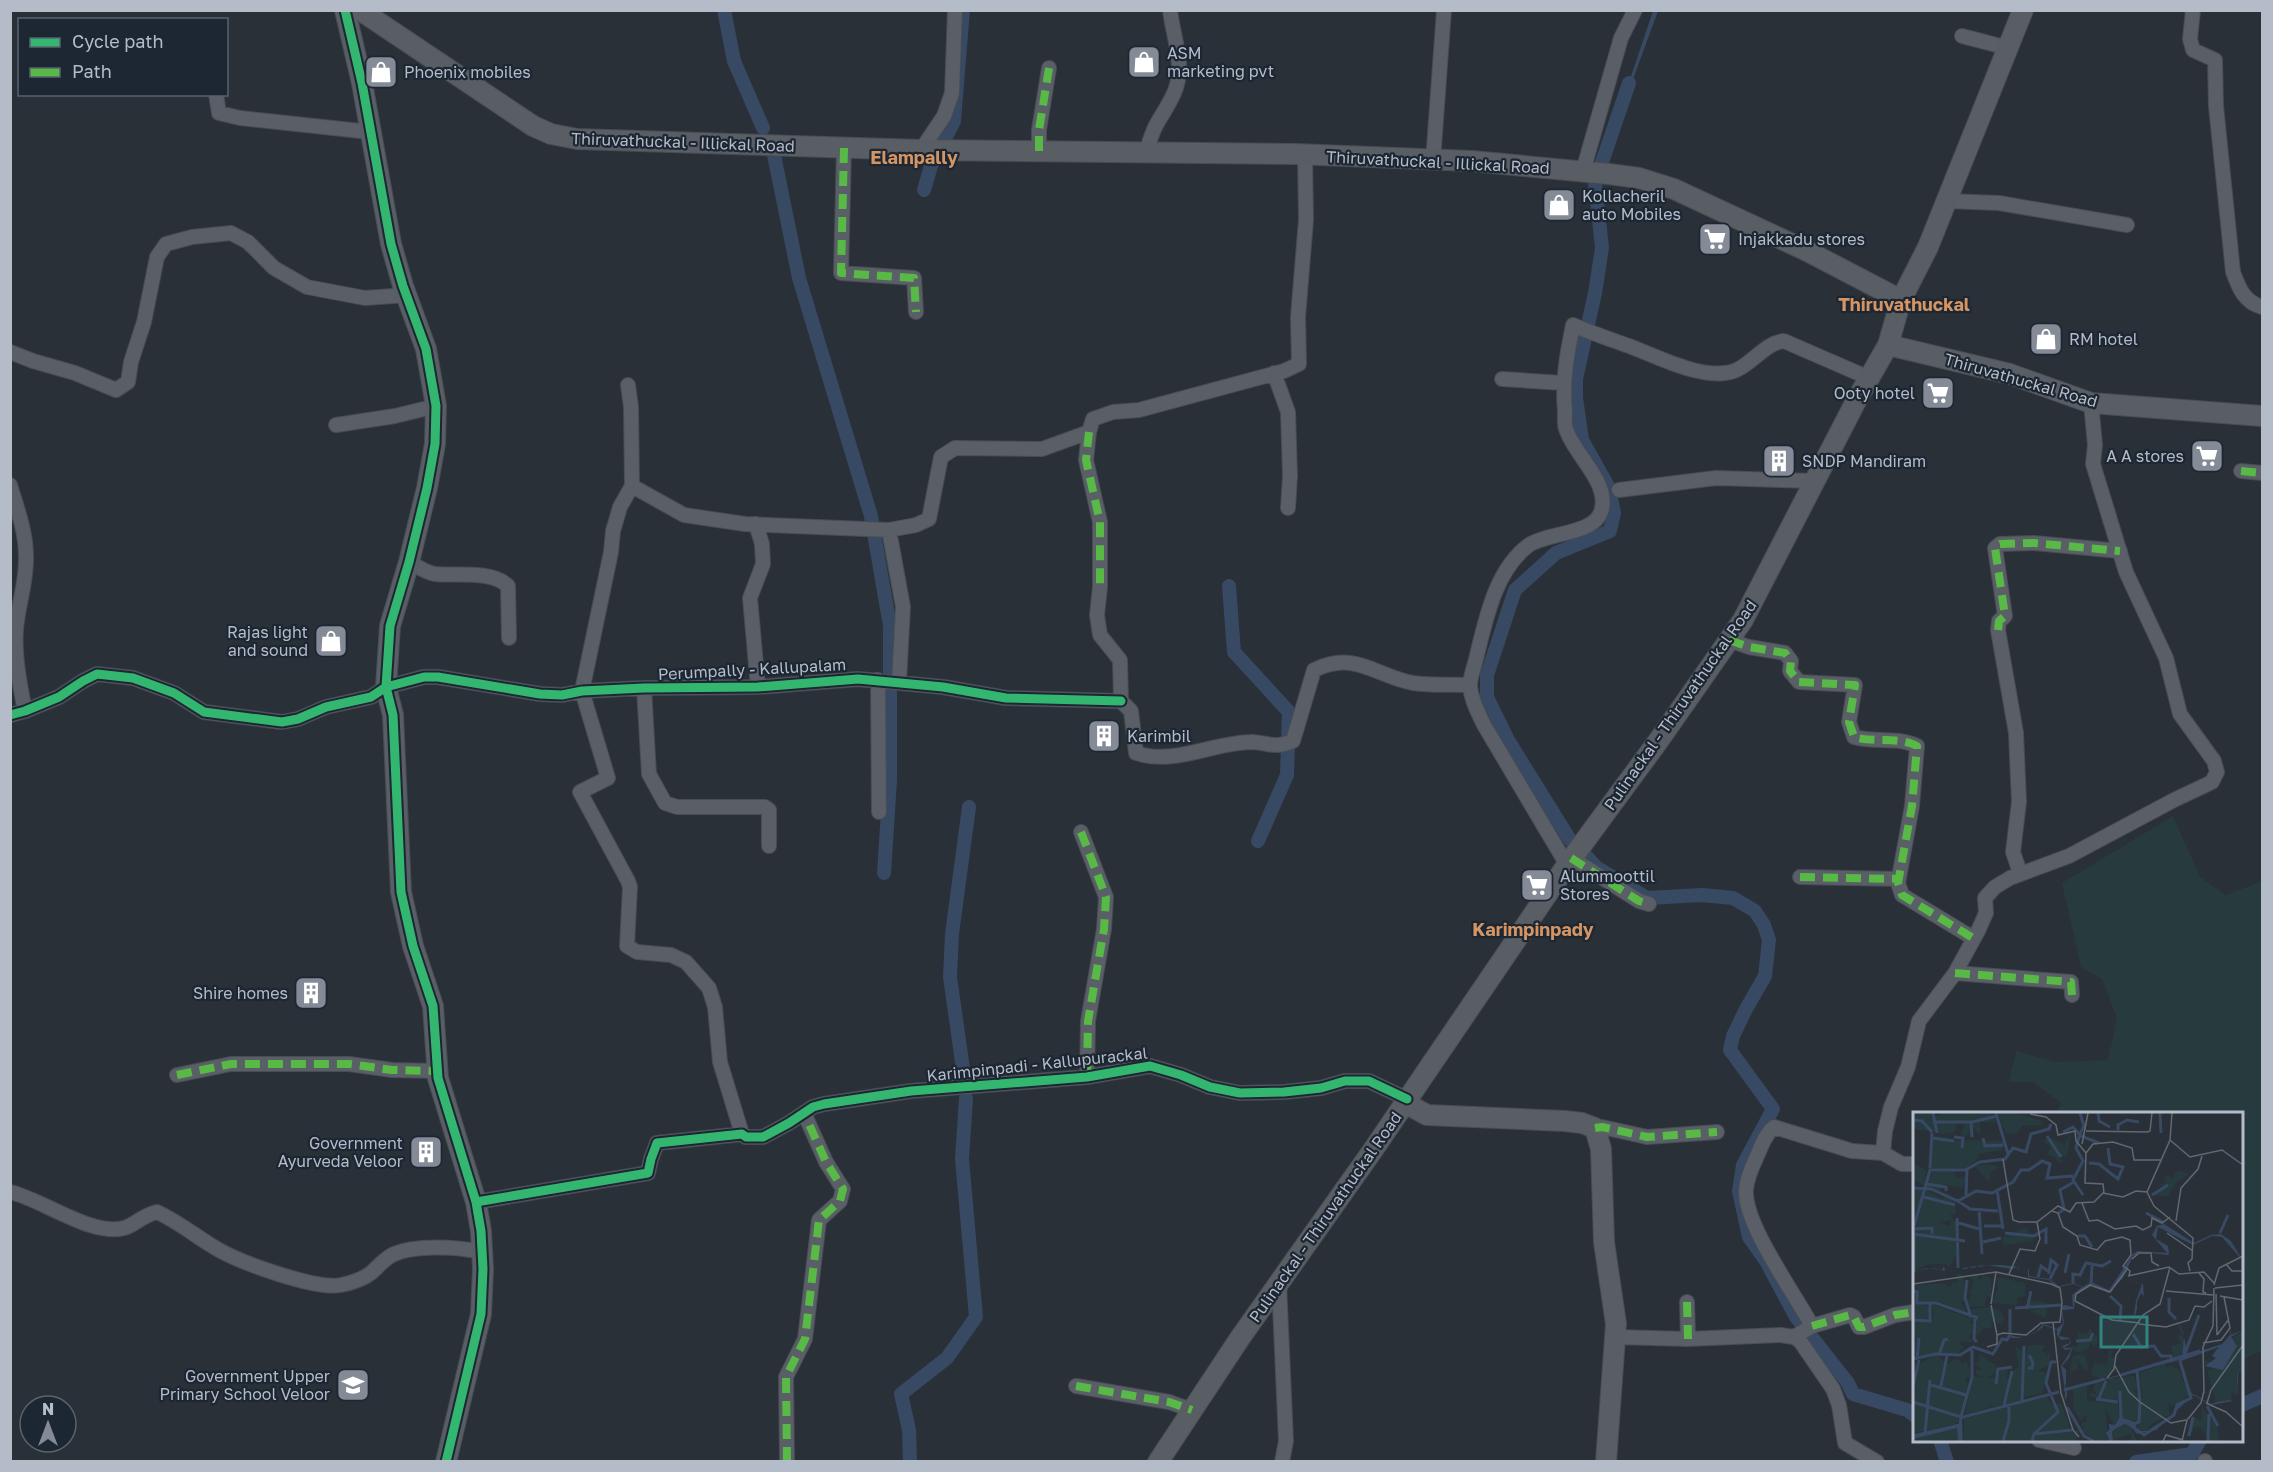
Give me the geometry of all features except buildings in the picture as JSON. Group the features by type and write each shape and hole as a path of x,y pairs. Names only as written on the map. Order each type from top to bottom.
{"main road":[{"path":"345,10 362,83 391,244 406,295 426,348 436,406 435,444 409,562 390,626 386,687 393,715 402,892 413,946 433,1006 437,1071 476,1202 482,1252 481,1314 446,1461"},
{"name":"Thiruvathuckal - Illickal Road","path":"360,10 525,121 551,134 577,139 934,150 1305,154 1472,161 1609,174 1655,182 1702,201 1863,279 1901,300"},
{"name":"Pulinackal - Thiruvathuckal Road","path":"1158,1461 1574,854 1729,640 1754,600 1888,345 1901,300 1928,247 2022,10"},
{"name":"Thiruvathuckal Road","path":"1888,345 2010,374 2091,404 2262,416"},
{"path":"1406,1101 1427,1115 1565,1121 1596,1128 1601,1149 1604,1242 1616,1324 1606,1461"}],"street":[{"path":"934,150 952,93 955,10"},
{"path":"1147,152 1150,134 1175,92 1177,81 1179,53 1170,10"},
{"path":"1433,161 1444,10"},
{"path":"1586,172 1621,38 1635,10"},
{"path":"2193,10 2190,39 2193,50 2216,60 2216,106 2233,272 2241,293 2254,305 2262,307"},
{"path":"1962,36 2008,48"},
{"path":"1039,151 1039,130 1049,68"},
{"path":"216,96 219,113 251,119 370,132"},
{"path":"844,148 841,273 914,278 916,312"},
{"path":"1305,154 1306,220 1298,317 1299,364 1139,410 1113,412 1093,419 1089,432 1086,460 1100,522 1100,587 1097,615 1100,635 1120,660 1121,701 1131,711 1136,753 1147,757 1194,753 1251,742 1280,746 1293,741 1314,670 1329,663 1343,661 1413,683 1470,685"},
{"path":"1947,201 2000,203 2127,225"},
{"path":"10,352 75,373 116,390 128,382 131,362 144,322 157,257 166,244 192,237 231,233 248,242 274,267 307,287 365,298 406,295"},
{"path":"1649,904 1639,901 1574,854 1484,725 1473,703 1470,685 1490,606 1512,562 1529,545 1554,535 1590,526 1601,512 1601,496 1597,480 1566,430 1563,383 1572,325 1682,366 1726,374 1739,369 1773,344 1784,340 1869,378"},
{"path":"1274,373 1288,412 1290,476 1288,508"},
{"path":"1502,379 1563,383"},
{"path":"628,385 632,426 632,486 620,507 613,531 611,552 582,691 608,778 580,792 630,887 627,946 637,952 671,955 686,962 705,980 709,988 715,1006 720,1062 742,1134"},
{"path":"1883,1152 1891,1107 1908,1067 1919,1021 1955,973 1986,913 1985,898 1995,887 2020,873 2069,856 2212,782 2217,772 2214,761 2180,714 2166,658 2126,572 2093,464 2095,445 2091,404"},
{"path":"336,425 395,416 436,406"},
{"path":"632,486 684,515 756,524 878,529 916,525 929,519 941,457 955,448 1042,449 1089,432"},
{"path":"2241,471 2262,473"},
{"path":"1619,490 1716,478 1815,481"},
{"path":"10,485 20,519 26,557 22,599 16,629 20,682 25,711"},
{"path":"756,524 762,544 763,564 750,598 758,687"},
{"path":"878,529 903,607 899,682"},
{"path":"2020,873 2013,852 2019,802 2016,734 1998,630 1999,621 2005,616 1995,548 2000,544 2034,543 2120,551"},
{"path":"409,562 432,574 458,573 502,580 508,585 509,638"},
{"path":"1729,640 1749,647 1785,653 1791,661 1790,671 1799,682 1855,686 1849,722 1854,737 1866,740 1906,741 1917,746 1912,807 1899,879 1902,896 1973,938"},
{"name":"Perumpally - Kallupalam","path":"10,715 59,697 97,674 133,678 174,693 204,712 282,722 298,719 326,707 371,697 386,687 424,677 438,676 540,694 562,695 582,691 644,688 758,687 841,679 899,682 1006,698 1121,701"},
{"path":"878,680 879,813"},
{"path":"644,688 649,774 665,803 677,807 765,807 769,810 770,815 769,846"},
{"path":"1081,832 1107,897 1104,929 1088,1021 1087,1077"},
{"path":"1800,877 1899,879"},
{"path":"1955,973 2071,982 2072,995"},
{"path":"177,1075 231,1064 349,1064 392,1070 437,1071"},
{"name":"Karimpinpadi - Kallupurackal","path":"476,1202 648,1173 657,1143 742,1134 746,1137 763,1137 813,1107 824,1104 911,1091 1087,1077 1150,1065 1210,1087 1240,1093 1284,1092 1321,1088 1345,1081 1369,1081 1406,1101"},
{"path":"788,1461 786,1377 805,1340 819,1220 840,1201 843,1189 826,1162 804,1113"},
{"path":"1596,1128 1602,1127 1647,1137 1717,1132"},
{"path":"1810,1327 1760,1238 1750,1212 1746,1191 1751,1171 1766,1136 1774,1127 1852,1151 1883,1152 1902,1164 1913,1164"},
{"path":"10,1192 99,1229 124,1228 139,1218 157,1212 220,1251 283,1276 314,1283 339,1286 362,1278 392,1255 409,1251 445,1248 482,1252"},
{"path":"1279,1283 1286,1441 1282,1461"},
{"path":"1687,1302 1688,1339"},
{"path":"1794,1337 1810,1327 1850,1315 1854,1317 1859,1327 1864,1327 1894,1315 1913,1312"},
{"path":"1615,1337 1688,1339 1780,1335 1794,1337 1800,1341 1833,1389 1839,1405 1845,1443 1877,1461"},
{"path":"1076,1386 1169,1402 1191,1410"},
{"path":"2048,1442 2074,1448"}],"green space":[{"path":"2173,816 2200,877 2226,895 2262,881 2262,1350 2243,1360 2243,1112 2057,1112 2061,1103 2033,1082 2009,1082 2016,1051 2056,1062 2108,1060 2117,1018 2102,979 2081,967 2062,883"}],"water":[{"path":"1653,11 1658,11 1595,183"}],"waterway":[{"path":"724,10 734,61 763,128"},
{"path":"924,190 931,166 954,121 963,10"},
{"path":"1570,840 1508,740 1487,697 1487,675 1515,590 1556,553 1610,531 1614,513 1609,488 1582,440 1576,398 1576,379 1595,293 1602,248 1595,183 1629,83"},
{"path":"773,150 799,278 871,516 890,626 890,780 884,873"},
{"path":"1229,586 1234,652 1289,712 1287,775 1258,841"},
{"path":"964,1076 950,977 952,934 969,807"},
{"path":"1587,857 1596,867 1647,898 1702,895 1733,898 1755,911 1764,925 1769,940 1765,976 1733,1036 1730,1050 1773,1109 1743,1165 1739,1191 1749,1237 1766,1261 1796,1317 1848,1383 1853,1394 1907,1410 1913,1414"},
{"path":"910,1462 909,1430 901,1394 947,1358 976,1317 962,1159 966,1098"},
{"path":"2243,1405 2262,1396"},
{"path":"1941,1442 1947,1462"},
{"path":"2136,1462 2192,1454 2199,1442"}],"marked path":[{"path":"1039,151 1039,130 1049,68"},
{"path":"844,148 841,273 914,278 916,312"},
{"path":"1089,432 1086,460 1100,522 1100,587"},
{"path":"2241,471 2262,473"},
{"path":"1998,630 1999,621 2005,616 1995,548 2000,544 2034,543 2120,551"},
{"path":"1729,640 1749,647 1785,653 1791,661 1790,671 1799,682 1855,685 1849,722 1854,737 1902,741 1917,746 1912,806 1898,883 1902,895 1973,938"},
{"path":"1081,832 1106,897 1104,929 1088,1021 1087,1077"},
{"path":"1571,858 1639,901 1649,904"},
{"path":"1800,877 1899,879"},
{"path":"1955,973 2071,982 2072,995"},
{"path":"177,1075 231,1064 349,1064 392,1070 437,1071"},
{"path":"787,1462 786,1377 805,1339 819,1220 840,1201 843,1189 826,1162 804,1113"},
{"path":"1595,1128 1602,1127 1647,1137 1717,1132"},
{"path":"1687,1302 1688,1339"},
{"path":"1812,1326 1850,1315 1854,1317 1859,1327 1864,1327 1895,1315 1913,1312"},
{"path":"1076,1386 1169,1402 1192,1410"}],"cycle path":[{"path":"345,10 362,83 391,244 403,286 426,349 436,406 435,444 427,488 390,626 386,687 393,715 401,892 413,946 433,1006 438,1078 476,1202 481,1231 483,1269 481,1314 446,1462"},
{"path":"10,715 59,697 97,674 133,678 174,693 204,712 282,722 298,719 326,707 371,697 386,687 424,677 438,677 540,694 562,695 582,691 758,687 858,679 943,687 1006,698 1121,701"},
{"path":"476,1202 648,1173 657,1143 742,1134 746,1137 763,1137 813,1107 911,1091 1087,1077 1150,1066 1210,1087 1240,1093 1284,1092 1321,1088 1345,1081 1369,1081 1407,1099"}],"place":[{"name":"ASM marketing pvt","path":"1144,62"},
{"name":"Phoenix mobiles","path":"381,72"},
{"name":"Kollacheril auto Mobiles","path":"1559,205"},
{"name":"Injakkadu stores","path":"1715,239"},
{"name":"RM hotel","path":"2046,339"},
{"name":"Ooty hotel","path":"1938,393"},
{"name":"A A stores","path":"2207,456"},
{"name":"SNDP Mandiram","path":"1779,461"},
{"name":"Rajas light and sound","path":"331,641"},
{"name":"Karimbil","path":"1104,736"},
{"name":"Alummoottil Stores","path":"1537,885"},
{"name":"Shire homes","path":"311,993"},
{"name":"Government Ayurveda Veloor","path":"426,1152"},
{"name":"Government Upper Primary School Veloor","path":"353,1385"}],"district":[{"name":"Elampally","path":"914,157"},
{"name":"Thiruvathuckal","path":"1904,304"},
{"name":"Karimpinpady","path":"1533,929"}]}
